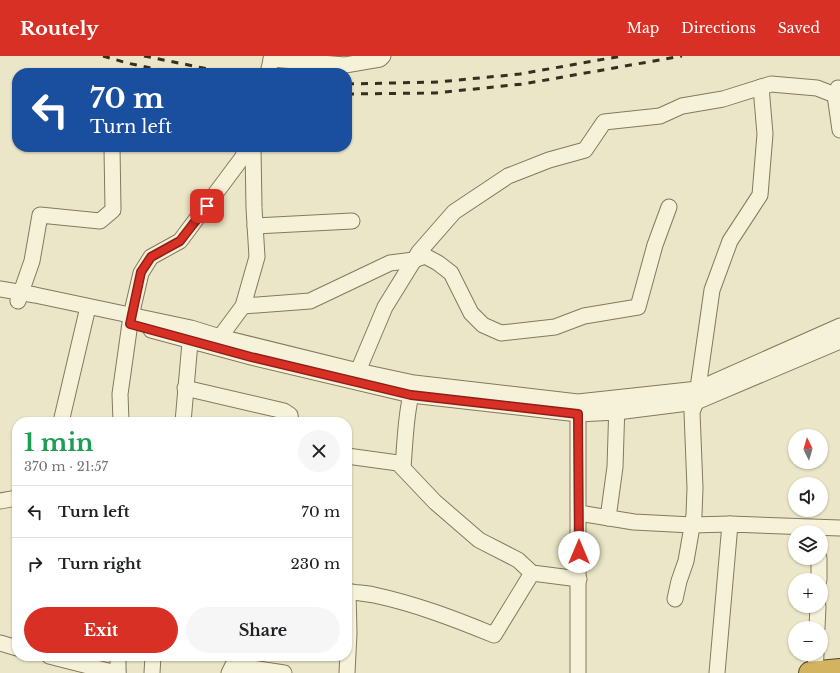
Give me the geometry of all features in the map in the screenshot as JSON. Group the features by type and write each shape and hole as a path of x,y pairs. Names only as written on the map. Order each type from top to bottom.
{"highway":[{"path":"810,673 840,670"}],"street":[{"path":"270,65 345,66 361,59 380,59 383,56"},
{"path":"358,371 385,307 419,252 454,212 508,176 549,160 585,150 604,122 660,116 682,106 723,99 771,84 817,88 838,93 840,130"},
{"path":"675,599 679,581 686,562 692,525 695,488 692,412 697,396 712,290 730,241 760,196 765,134 761,87"},
{"path":"19,297 32,261 40,215 100,221 113,210 112,152"},
{"path":"121,417 120,394 130,320 141,272 151,257 180,241 242,158 245,152"},
{"path":"218,342 244,306 257,257 253,152"},
{"path":"244,306 310,301 390,263 414,260 425,256 438,263 451,273 471,313 483,325 501,333 555,327 584,316 638,307 655,245 669,207"},
{"path":"255,226 352,221"},
{"path":"0,289 19,297 88,310 190,334 310,372 412,389 578,408 697,396 840,341"},
{"path":"0,298 19,297"},
{"path":"62,417 88,310"},
{"path":"697,396 840,326"},
{"path":"183,417 190,334"},
{"path":"218,342 358,371 412,389"},
{"path":"185,388 284,411 290,415 290,417"},
{"path":"403,468 412,389"},
{"path":"608,518 615,467 617,405"},
{"path":"578,408 578,673"},
{"path":"352,457 398,463 435,502 479,540 518,560 532,573 579,579"},
{"path":"0,501 12,499"},
{"path":"579,513 634,522 692,525 730,524 788,528"},
{"path":"716,673 730,524"},
{"path":"828,529 840,528"},
{"path":"352,592 374,595 415,606 457,619 494,635 532,573"},
{"path":"0,643 12,647"},
{"path":"69,661 118,673 118,661"},
{"path":"152,673 153,661"},
{"path":"347,673 348,661"},
{"path":"815,672 816,661"},
{"path":"229,673 233,665 284,673"}],"railway":[{"path":"103,56 151,68"},
{"path":"144,56 203,68"},
{"path":"352,84 438,82 520,74 622,56"},
{"path":"352,94 435,93 523,84 682,56"}],"route":[{"path":"207,206 180,241 151,257 141,272 130,324 251,357 411,395 578,414 579,552"}]}
